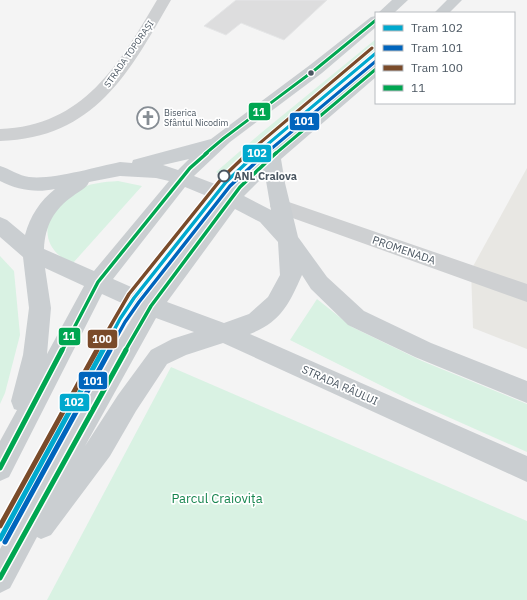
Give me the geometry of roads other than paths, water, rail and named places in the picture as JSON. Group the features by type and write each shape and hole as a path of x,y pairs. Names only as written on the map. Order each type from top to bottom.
{"main road":[{"path":"386,12 401,0"},
{"path":"442,12 456,0"},
{"path":"5,459 84,306 98,282 190,168 224,138 316,69 375,21"},
{"path":"0,577 150,306 231,198 272,157 375,70"},
{"path":"0,173 16,181 30,184 46,184 94,175 198,150 224,138"},
{"path":"0,577 101,448 127,403 159,357 180,346 224,333 257,321 276,304 291,275 288,239 275,183 272,157"},
{"path":"120,169 168,173 231,198 267,217 288,239 319,283 356,318 422,350 527,392"},
{"path":"5,459 34,367 39,337 40,306 32,253 39,221 47,207 65,190 94,175"},
{"name":"STRADA RÂULUI","path":"0,225 32,253 150,306 224,333 527,469"}],"street":[{"name":"STRADA TOPORAȘI","path":"0,134 8,135 34,130 58,122 77,113 97,98 112,81 143,36 164,0"},
{"name":"PROMENADA","path":"280,206 527,294"}],"tram line":[{"name":"100","path":"0,526 115,316 129,294 222,178 260,142 372,48"},
{"name":"102","path":"0,539 120,319 134,298 226,182 264,147 375,54"},
{"name":"101","path":"5,542 125,322 139,302 230,186 375,62"}],"place":[{"name":"Biserica Sfântul Nicodim","path":"148,118"},
{"name":"ANL Craiova","path":"224,176"}],"park label":[{"name":"Parcul Craiovița","path":"217,498"}]}
